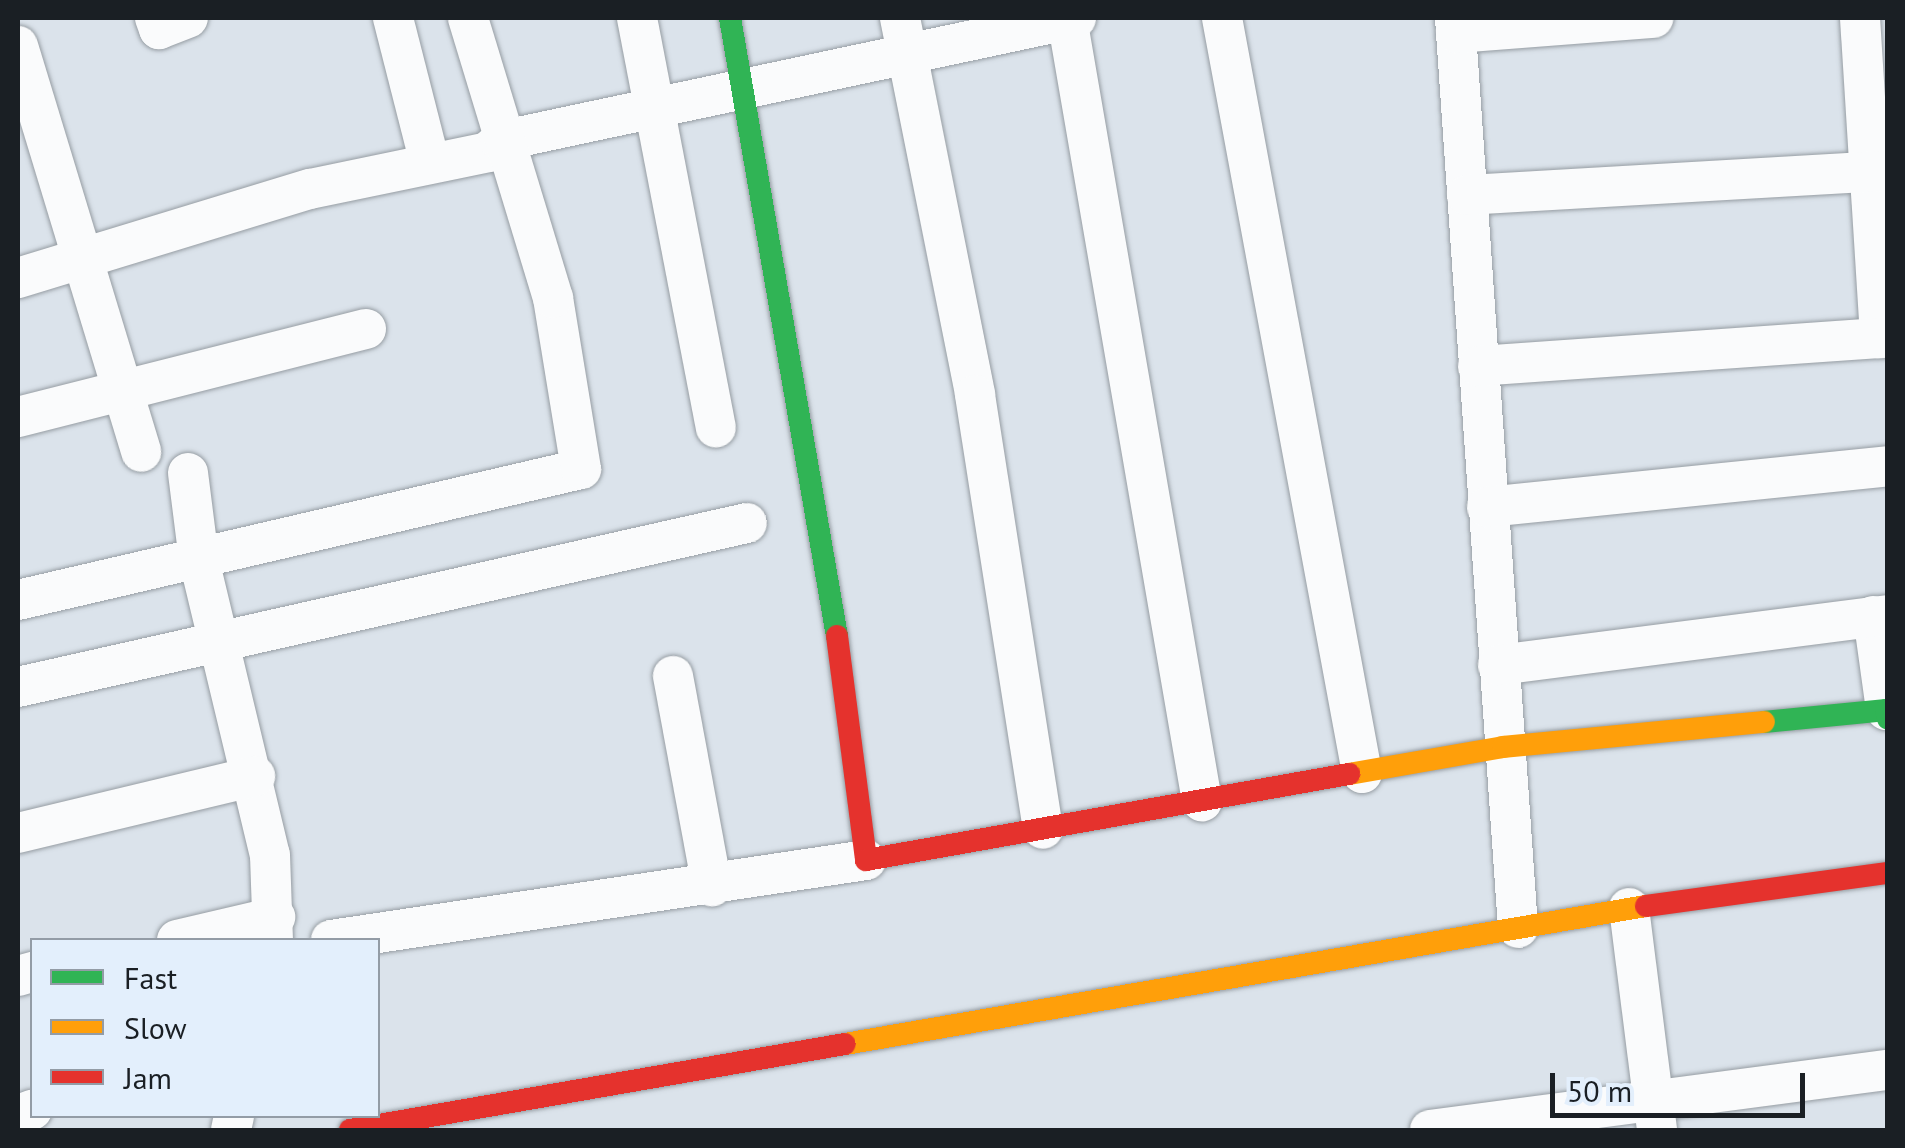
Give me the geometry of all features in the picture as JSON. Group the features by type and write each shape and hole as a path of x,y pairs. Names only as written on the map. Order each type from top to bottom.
{"street":[{"path":"155,18 159,29 188,18"},
{"path":"393,18 430,163"},
{"path":"18,600 581,469 552,298 500,141 468,18"},
{"path":"638,18 716,427"},
{"path":"730,18 822,509 866,860"},
{"path":"18,278 80,256 430,163 488,152 500,141 657,108 902,35 1070,18 1202,801"},
{"path":"1222,18 1362,773"},
{"path":"1518,928 1456,26 1654,18"},
{"path":"1478,366 1884,338 1879,172 1860,18"},
{"path":"902,35 975,395 1043,829"},
{"path":"18,46 25,92 141,452"},
{"path":"1467,195 1879,172"},
{"path":"18,417 121,386 366,329"},
{"path":"1487,507 1888,466"},
{"path":"188,474 199,560 255,776 274,929 195,938"},
{"path":"18,686 747,523"},
{"path":"1498,664 1880,616 1888,718"},
{"path":"673,676 712,886"},
{"path":"345,938 712,886 1504,747 1886,710"},
{"path":"18,833 255,776"},
{"path":"350,1130 1628,908 1888,873"},
{"path":"1628,908 1656,1114"},
{"path":"1430,1130 1656,1114 1888,1070"}],"traffic: fast":[{"path":"730,18 837,636"},
{"path":"1764,722 1886,710 1888,719"}],"traffic: slow":[{"path":"1349,774 1503,747 1764,722"},
{"path":"845,1044 1646,906"}],"traffic: jam":[{"path":"837,636 866,860 1349,774"},
{"path":"1646,906 1888,873"},
{"path":"350,1130 845,1044"}]}
